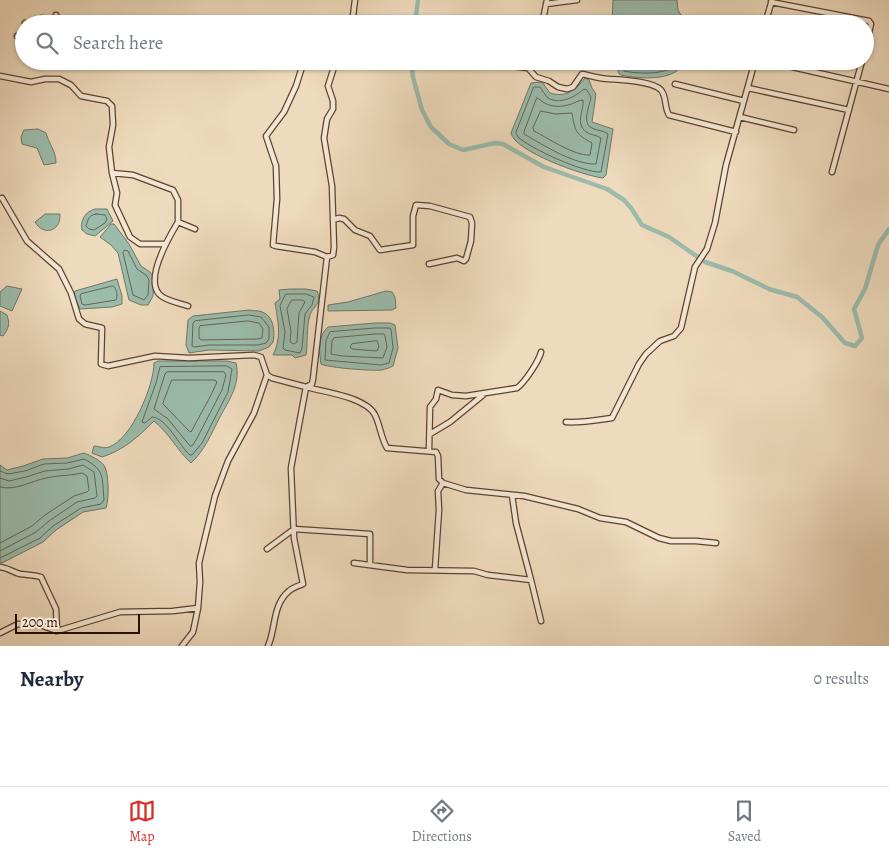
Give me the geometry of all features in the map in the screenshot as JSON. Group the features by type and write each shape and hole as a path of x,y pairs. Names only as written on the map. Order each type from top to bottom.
{"street":[{"path":"354,15 356,0"},
{"path":"544,15 547,2 577,0"},
{"path":"768,15 772,1 840,15"},
{"path":"301,70 284,112 266,136 276,166 277,199 273,244 315,252 327,257 333,254 334,247 332,186 324,138 326,124 333,108 333,101 328,86 333,70"},
{"path":"530,70 536,77 567,89 573,87 582,74 606,80 654,85 664,95 665,110 669,115 736,132"},
{"path":"566,422 585,422 601,418 612,418 646,354 660,341 674,336 681,328 695,267 707,248 715,223 726,165 753,70"},
{"path":"805,70 889,89"},
{"path":"832,172 859,70"},
{"path":"0,76 31,82 58,79 71,85 81,96 107,101 112,106 113,125 109,147 117,193 115,205 130,237 140,244 164,244"},
{"path":"675,84 744,101"},
{"path":"748,88 849,110"},
{"path":"740,117 794,130"},
{"path":"112,173 133,175 173,190 178,200 178,222 164,244 155,273 157,291 161,296 188,306"},
{"path":"1,198 26,240 59,269 71,292 79,319 84,324 102,328 101,364 108,366 155,356 189,358 254,355 260,357 267,374 272,378 356,400 370,408 379,424 387,448 429,450 437,454 439,479 443,483 466,490 512,495 578,509 600,518 626,522 659,538 671,541 716,543"},
{"path":"333,220 344,219 355,230 370,236 380,250 413,245 413,216 416,205 470,217 472,223 471,241 466,259 464,261 457,258 429,264"},
{"path":"178,222 195,229"},
{"path":"306,387 312,384 313,379 327,257"},
{"path":"429,450 430,407 436,399 438,390 452,395 466,396 518,388 539,360 541,352"},
{"path":"182,646 193,632 198,608 199,563 215,496 228,461 254,413 267,374"},
{"path":"268,646 273,636 273,624 279,604 289,591 303,584 297,558 290,468 306,387"},
{"path":"430,434 450,422 485,393"},
{"path":"435,569 439,510 438,491 443,483"},
{"path":"512,495 516,524 541,620"},
{"path":"267,549 294,529 370,534 370,564"},
{"path":"354,563 407,570 474,571 488,575 531,580"},
{"path":"0,567 6,567 19,574 33,574 41,577 48,588 56,608 57,632"},
{"path":"0,633 18,624 40,625 57,632 120,612 173,611 198,608"}],"water":[{"path":"613,0 677,0 678,10 681,15 612,15"},
{"path":"618,70 678,70 666,76 647,78 619,74"},
{"path":"585,78 589,80 596,94 592,122 613,129 606,175 603,178 566,168 536,155 515,140 511,133 531,83 542,82 550,93 566,94 578,86"},
{"path":"38,129 46,133 55,155 56,163 44,165 37,148 22,144 21,137 24,130"},
{"path":"95,209 107,209 113,221 95,236 87,234 82,230 82,226 86,214"},
{"path":"45,214 60,214 60,220 55,228 51,230 42,229 35,222"},
{"path":"111,224 114,224 129,244 141,266 150,272 154,278 153,296 148,305 141,305 129,300 118,253 100,237"},
{"path":"117,279 122,296 122,304 112,307 80,309 74,296 75,291"},
{"path":"7,286 22,289 12,311 0,306 0,292"},
{"path":"279,290 317,291 319,295 318,302 311,312 309,320 306,355 295,358 292,355 273,355 278,342 275,303 280,299"},
{"path":"386,291 392,292 395,297 396,308 392,310 328,311 328,305 348,302"},
{"path":"249,310 262,312 269,317 274,329 274,338 269,347 259,351 209,350 189,353 186,345 188,320 193,316"},
{"path":"0,311 7,315 8,321 8,328 3,336 0,335"},
{"path":"375,323 395,325 398,348 393,366 382,370 369,370 321,364 321,339 322,334 328,327"},
{"path":"158,361 227,361 236,363 236,385 200,453 191,463 154,421 136,438 117,451 102,457 92,453 94,446 109,447 126,434 146,397 154,363"},
{"path":"84,453 98,460 105,467 108,488 106,508 83,512 56,530 43,542 0,563 0,465 7,470 43,459 67,458"}],"waterway":[{"path":"416,15 418,0"},
{"path":"412,70 422,110 431,127 449,144 463,150 495,143 503,144 544,167 607,189 624,200 642,225 669,237 705,262 732,271 769,289 797,297 822,317 845,343 855,346 862,338 854,309 865,289 878,245 889,229"}]}
